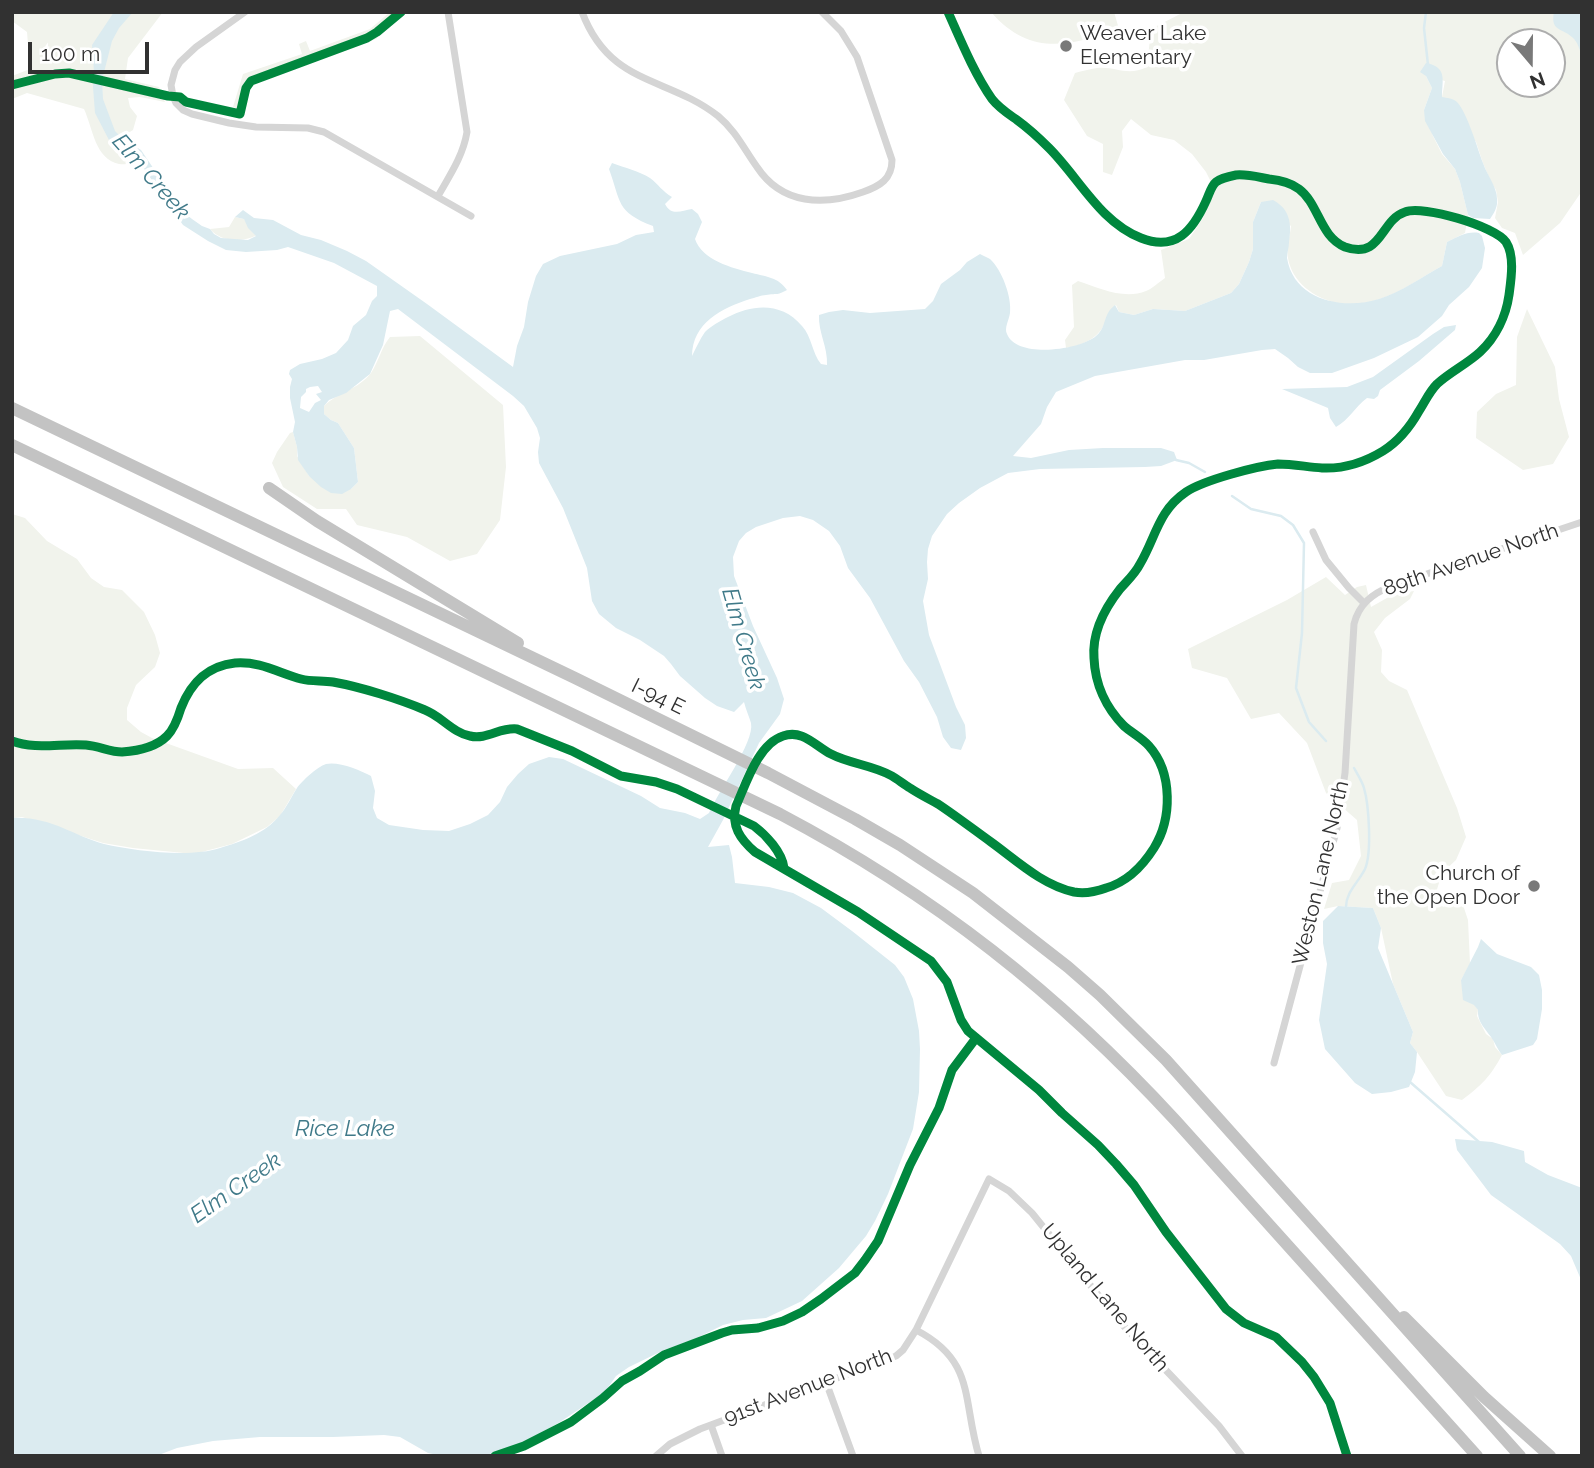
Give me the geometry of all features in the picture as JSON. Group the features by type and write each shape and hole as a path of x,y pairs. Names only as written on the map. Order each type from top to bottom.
{"highway":[{"path":"12,408 575,678"},
{"path":"12,444 780,814 859,858 940,911 993,950 1073,1017 1119,1061 1477,1456"},
{"path":"269,488 575,678"},
{"name":"I-94 E","path":"575,678 855,819 938,869 1002,914 1068,967 1166,1060 1370,1286"},
{"path":"1370,1286 1520,1456"},
{"path":"1370,1286 1417,1328 1484,1397 1550,1456"},
{"path":"1429,1402 1466,1456"}],"street":[{"path":"246,12 196,47 180,62 171,85 176,103 183,110 218,121 256,127 308,128 324,132 471,216"},
{"path":"438,196 459,161 467,132 448,12"},
{"path":"582,12 597,41 610,57 629,71 700,104 718,116 738,136 760,172 771,182 785,192 810,200 835,200 872,189 883,182 889,175 892,160 861,66 847,39 822,12"},
{"name":"89th Avenue North","path":"1364,603 1377,592 1391,586 1582,522"},
{"path":"1312,532 1326,560 1364,603"},
{"name":"Weston Lane North","path":"1274,1063 1337,828 1345,774 1354,624 1364,603"},
{"name":"91st Avenue North","path":"656,1456 684,1436 896,1356 916,1331 989,1179"},
{"name":"Upland Lane North","path":"989,1179 1009,1191 1032,1213 1120,1322 1219,1426 1242,1456"},
{"path":"916,1331 936,1342 957,1364 966,1392 979,1456"},
{"path":"826,1382 853,1456"},
{"path":"711,1425 722,1456"}],"shaded area":[{"path":"12,12 163,12 128,58 125,79 159,87 165,102 140,97 128,98 130,107 137,116 133,130 125,135 134,148 134,159 131,162 119,164 105,156 96,142 84,109 27,93 12,99 12,76 30,69 27,32 12,21"},
{"path":"390,12 407,12 376,39 252,83 244,111 233,107 243,74 302,54 299,44 306,41 310,51 370,29"},
{"path":"991,12 1114,12 1119,29 1084,40 1051,44 1021,36"},
{"path":"1184,12 1582,12 1582,191 1560,223 1523,255 1515,233 1502,228 1495,218 1498,202 1496,190 1476,142 1442,97 1445,81 1426,76 1432,88 1424,110 1442,154 1455,169 1468,215 1465,233 1447,242 1442,266 1380,299 1353,304 1328,301 1305,288 1294,274 1288,254 1291,226 1261,202 1253,222 1253,249 1249,262 1239,284 1231,293 1185,311 1153,309 1134,315 1119,312 1116,305 1093,338 1083,344 1066,348 1065,340 1074,327 1072,285 1078,281 1112,292 1129,294 1151,289 1165,278 1161,250 1189,239 1203,218 1215,190 1206,172 1192,154 1174,140 1151,135 1131,119 1122,131 1123,147 1112,175 1103,172 1103,144 1087,136 1064,100 1075,73 1097,68 1133,71 1147,67 1151,29"},
{"path":"235,217 244,219 257,235 232,240 220,237 210,229 229,227"},
{"path":"1527,309 1555,367 1559,399 1569,437 1553,464 1523,470 1476,438 1477,412 1496,394 1516,385 1517,337"},
{"path":"420,336 503,405 506,467 500,520 477,554 450,561 407,537 357,525 346,509 317,509 283,487 272,463 293,432 297,456 309,476 351,489 358,482 354,448 338,423 324,414 324,406 371,373 390,337"},
{"path":"12,514 25,518 47,541 77,559 91,578 104,587 122,590 144,612 160,653 155,667 136,685 127,708 127,720 152,738 238,769 273,768 296,789 280,816 267,827 232,844 194,854 103,843 22,817 12,818"},
{"path":"1326,577 1345,595 1366,585 1371,607 1394,594 1414,591 1410,599 1385,618 1374,632 1382,650 1381,672 1389,681 1407,690 1457,808 1466,837 1456,860 1442,873 1435,896 1443,907 1459,900 1463,905 1468,920 1470,964 1461,980 1478,1010 1477,1016 1486,1034 1493,1039 1495,1047 1502,1055 1485,1080 1462,1100 1446,1096 1410,1043 1413,1032 1393,984 1381,928 1373,908 1338,906 1324,909 1332,883 1349,880 1361,856 1357,820 1326,793 1307,743 1279,713 1251,719 1227,678 1192,668 1188,649 1287,600"}],"water":[{"name":"Rice Lake","path":"114,12 133,12 112,41 102,80 103,99 115,131 141,150 183,212 192,219 221,238 248,240 256,236 244,219 235,217 243,210 254,218 273,220 301,235 347,251 366,261 513,367 528,302 536,276 543,264 560,256 617,244 636,235 654,232 653,226 632,216 622,205 609,169 612,163 650,178 672,197 665,204 670,210 677,212 692,209 698,214 702,222 695,239 711,258 736,269 772,278 787,290 750,299 710,318 697,334 692,356 705,332 716,324 747,310 767,308 776,309 794,318 805,330 821,364 827,365 819,315 843,310 870,313 925,309 933,301 941,284 980,254 990,259 1005,284 1010,307 1006,332 1013,342 1023,347 1049,350 1077,345 1099,334 1115,305 1119,312 1134,315 1153,309 1185,311 1231,293 1239,284 1249,262 1253,249 1253,222 1261,202 1273,200 1283,208 1288,218 1290,229 1287,258 1292,273 1299,284 1310,293 1336,302 1365,302 1395,292 1442,266 1447,242 1470,233 1479,233 1482,236 1485,248 1482,268 1469,287 1418,337 1374,358 1332,373 1310,373 1275,349 1262,350 1095,376 1056,392 1041,424 1013,456 1031,458 1069,450 1103,448 1161,448 1174,452 1177,460 1161,466 1040,469 1008,473 980,488 947,514 932,536 928,549 928,579 923,601 929,635 965,725 966,738 961,750 951,748 943,737 937,717 919,682 904,661 870,598 848,568 840,546 829,531 813,520 800,516 783,518 756,527 739,541 733,557 734,576 784,699 780,714 759,743 708,847 729,845 735,883 793,893 821,908 895,965 904,977 913,999 919,1031 919,1092 913,1129 888,1194 866,1236 839,1268 802,1301 766,1318 723,1325 629,1367 616,1376 605,1392 560,1422 521,1444 484,1456 443,1456 428,1453 400,1437 384,1435 260,1437 213,1441 177,1448 156,1456 12,1456 12,818 49,823 117,847 162,852 208,851 245,840 268,827 282,812 302,782 318,768 331,763 371,776 375,791 373,808 377,818 389,825 449,831 488,815 518,774 529,764 549,757 563,759 641,796 660,808 700,819 709,813 742,755 751,732 744,702 734,712 717,706 680,676 664,656 616,628 599,614 592,601 587,568 563,508 539,463 540,438 524,406 398,309 390,311 383,345 370,374 324,406 324,414 338,423 354,448 358,482 342,494 331,493 309,476 298,460 293,432 295,422 290,398 290,370 300,364 336,353 348,340 353,326 366,315 377,296 377,286 334,263 288,247 246,252 226,250 183,225 138,160 126,149 109,140 95,113 92,45","holes":["318,386 322,392 316,394 321,400 315,403 309,412 300,408 301,397 306,389"]},
{"path":"1554,12 1582,12 1582,58 1574,39 1566,33 1566,28 1555,26"},
{"path":"1426,63 1441,71 1442,97 1457,102 1468,122 1497,194 1496,207 1490,219 1468,215 1455,169 1443,154 1425,121 1424,110 1432,88 1426,76 1420,72"},
{"path":"1456,325 1455,330 1419,361 1380,390 1378,396 1374,399 1367,398 1336,427 1328,408 1282,389 1347,387 1373,377 1444,327"},
{"path":"1338,906 1373,908 1381,928 1378,948 1413,1032 1410,1043 1417,1052 1415,1072 1409,1087 1372,1094 1355,1083 1325,1049 1319,1020 1327,964 1323,921"},
{"path":"1481,939 1497,954 1531,967 1539,975 1542,1009 1537,1039 1533,1045 1502,1055 1481,1023 1478,1010 1463,1000 1461,980"},
{"path":"1455,1139 1492,1142 1524,1151 1525,1162 1548,1175 1582,1188 1582,1282 1571,1256 1560,1244 1491,1195 1457,1150"}],"waterway":[{"path":"1426,12 1424,28 1428,65"},
{"path":"1176,460 1189,463 1205,472"},
{"path":"1232,496 1251,509 1281,516 1293,525 1304,543 1302,633 1296,688 1309,722 1326,741"},
{"path":"1346,907 1350,892 1365,869 1368,852 1366,796 1354,768"},
{"path":"1410,1082 1479,1142"}],"cycle path":[{"path":"12,85 69,73 180,97 186,102 240,114 246,88 251,81 367,38 401,12"},
{"path":"948,12 974,68 995,102 1049,148 1102,210 1127,231 1141,238 1164,242 1182,236 1195,221 1214,184 1223,178 1240,175 1281,181 1296,187 1306,195 1330,236 1345,247 1357,250 1366,248 1374,244 1397,216 1405,212 1427,211 1458,218 1488,230 1506,242 1511,254 1509,295 1503,318 1495,333 1480,352 1437,384 1408,428 1394,443 1369,458 1346,466 1322,468 1278,464 1217,478 1186,492 1163,516 1138,568 1109,604 1097,630 1094,649 1099,686 1107,703 1124,726 1146,743 1157,757 1166,782 1167,810 1160,836 1144,861 1127,878 1098,891 1086,893 1062,889 1030,871 938,804 892,776 838,757 797,735 783,736 767,747 749,776 735,813 738,832 755,852 858,912 931,961 947,982 961,1020 968,1031 1039,1090 1116,1164 1226,1309 1244,1323 1276,1337 1302,1362 1330,1403 1347,1456"},
{"path":"12,741 39,746 86,745 122,752 146,748 163,740 169,733 185,699 201,677 225,665 253,664 301,679 329,681 368,690 431,713 458,732 470,736 517,729 572,751 621,776 677,789 754,826 773,844 784,868"},
{"path":"495,1456 524,1446 571,1422 622,1381 664,1355 732,1330 758,1328 783,1321 802,1312 855,1273 878,1241 910,1165 939,1108 952,1070 976,1038"}],"place":[{"name":"Weaver Lake Elementary","path":"1066,46"},
{"name":"Church of the Open Door","path":"1534,886"}],"water label":[{"name":"Elm Creek","path":"151,177"},
{"name":"Elm Creek","path":"743,639"},
{"name":"Elm Creek","path":"236,1188"}]}
